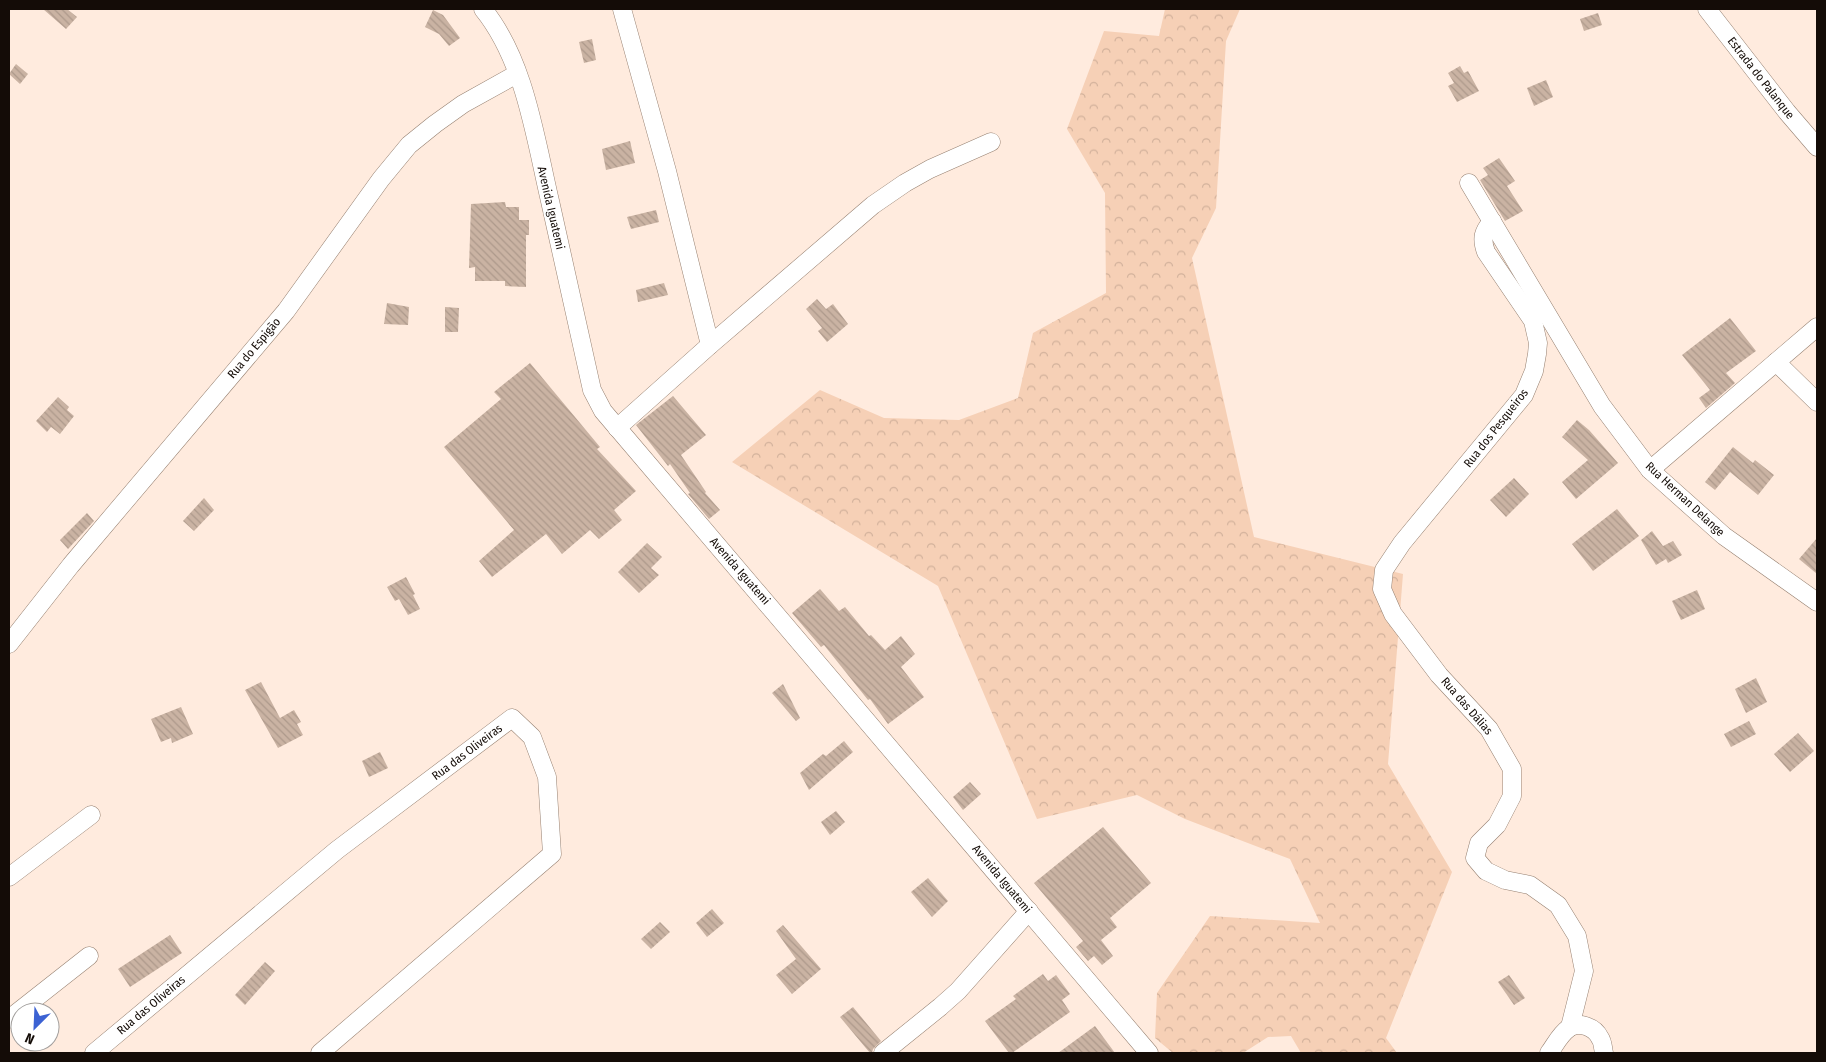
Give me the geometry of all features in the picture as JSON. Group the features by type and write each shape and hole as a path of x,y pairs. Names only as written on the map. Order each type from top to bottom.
{"street":[{"name":"Avenida Iguatemi","path":"483,9 492,20 509,49 527,100 592,390 603,411 1149,1053"},
{"path":"622,9 667,171 710,345"},
{"name":"Estrada do Palanque","path":"1706,9 1817,147"},
{"name":"Rua do Espigão","path":"9,644 71,565 286,312 381,179 409,145 463,104 517,74"},
{"path":"618,428 710,345 873,205 905,183 930,169 991,142"},
{"name":"Rua Herman Delange","path":"1469,183 1602,406 1650,470 1724,536 1817,602"},
{"name":"Rua dos Pesqueiros","path":"1402,544 1524,395 1534,371 1538,343 1533,321 1486,252 1482,242 1484,231 1492,221"},
{"path":"1650,470 1817,327"},
{"path":"1776,362 1817,402"},
{"name":"Rua das Dálias","path":"1402,544 1384,570 1382,589 1393,614 1439,675 1489,729 1512,769 1512,796 1497,825 1479,843 1475,858 1486,871 1506,880 1530,885 1558,905 1578,936 1584,971 1570,1027"},
{"name":"Rua das Oliveiras","path":"94,1053 337,850 512,718 532,737 547,777 552,854 320,1053"},
{"path":"9,876 91,815"},
{"path":"883,1053 958,991 1029,911"},
{"path":"9,1019 89,956"},
{"path":"1549,1053 1570,1027 1578,1025 1586,1026 1602,1045"}],"green space":[{"path":"1165,9 1240,9 1226,41 1216,208 1192,258 1254,537 1403,574 1388,764 1452,872 1386,1038 1397,1053 1301,1053 1291,1036 1268,1037 1243,1053 1173,1053 1155,1038 1157,993 1210,916 1320,923 1290,859 1185,819 1137,795 1037,819 938,586 732,462 820,390 884,418 959,420 1018,398 1033,333 1106,293 1105,193 1067,129 1104,31 1159,36"}],"building":[{"path":"43,9 67,9 77,17 66,29"},
{"path":"433,10 443,15 460,38 449,46 439,34 425,27"},
{"path":"1598,13 1602,25 1584,31 1580,19"},
{"path":"592,39 596,60 584,63 579,42"},
{"path":"16,64 28,74 20,84 9,74"},
{"path":"1460,66 1464,73 1468,71 1479,91 1457,102 1448,86 1454,83 1448,73"},
{"path":"1546,80 1553,97 1534,106 1527,88"},
{"path":"630,141 635,163 606,170 602,149"},
{"path":"1499,158 1515,181 1507,186 1523,211 1505,221 1480,180 1488,175 1483,168"},
{"path":"505,202 506,207 519,207 519,220 529,220 529,235 526,235 526,287 505,286 505,281 475,281 475,267 469,268 471,204"},
{"path":"656,210 659,222 631,229 627,217"},
{"path":"664,283 668,295 638,302 636,290"},
{"path":"817,299 826,309 833,304 848,324 827,342 818,331 822,328 806,309"},
{"path":"387,303 409,307 408,325 384,324"},
{"path":"445,307 459,308 458,332 445,332"},
{"path":"1730,318 1756,351 1726,373 1735,383 1706,408 1699,398 1710,390 1682,355"},
{"path":"530,363 600,447 597,449 636,491 614,510 622,520 599,539 590,530 562,554 546,534 492,577 479,561 514,530 444,447 501,399 494,392"},
{"path":"673,396 706,435 681,455 705,493 720,510 709,519 688,494 690,493 670,464 668,466 636,425"},
{"path":"58,397 69,407 67,410 74,416 60,434 51,427 47,432 36,421"},
{"path":"1577,420 1589,430 1618,463 1576,499 1562,482 1588,460 1562,437"},
{"path":"1733,447 1753,463 1755,460 1774,475 1758,495 1730,472 1715,490 1705,482"},
{"path":"1514,478 1529,494 1506,517 1490,500"},
{"path":"204,498 214,510 194,531 183,521"},
{"path":"1617,509 1639,536 1593,571 1572,544"},
{"path":"87,513 94,521 68,549 60,540"},
{"path":"1652,531 1663,546 1673,541 1682,555 1668,563 1666,559 1656,565 1641,540"},
{"path":"1817,538 1817,574 1799,559"},
{"path":"647,543 662,557 651,568 659,575 639,593 618,572"},
{"path":"406,577 420,609 408,615 399,599 395,601 387,587"},
{"path":"820,589 839,611 845,607 869,636 871,635 885,650 901,636 915,654 901,667 924,697 888,724 870,699 868,700 824,645 821,647 792,613"},
{"path":"1697,590 1705,609 1681,620 1672,601"},
{"path":"1756,678 1767,702 1746,713 1735,689"},
{"path":"261,682 280,718 294,710 301,722 297,724 303,735 278,748 245,690"},
{"path":"783,684 800,718 796,721 772,693"},
{"path":"181,707 193,734 172,743 171,738 161,742 151,719"},
{"path":"1749,721 1756,734 1731,747 1724,734"},
{"path":"1798,733 1814,751 1790,772 1774,754"},
{"path":"844,741 853,752 809,790 800,773 823,754 826,756"},
{"path":"380,752 388,768 369,777 362,761"},
{"path":"970,782 981,794 963,810 953,797"},
{"path":"836,811 845,822 830,835 821,822"},
{"path":"1103,827 1151,883 1110,918 1117,927 1101,940 1113,956 1102,965 1094,956 1088,961 1076,947 1083,941 1034,883"},
{"path":"928,878 948,901 932,917 911,892"},
{"path":"712,909 724,923 707,937 696,923"},
{"path":"660,922 670,932 651,949 641,939"},
{"path":"783,925 821,969 792,994 776,975 796,959 776,931"},
{"path":"170,935 182,953 130,987 118,969"},
{"path":"265,962 275,971 245,1005 235,995"},
{"path":"1043,974 1048,981 1056,975 1070,994 1062,1000 1070,1012 1012,1053 1009,1053 985,1021 1016,999 1013,996"},
{"path":"1509,975 1525,998 1514,1005 1498,982"},
{"path":"853,1007 881,1041 873,1049 872,1053 840,1017"},
{"path":"1095,1026 1115,1053 1058,1053"}]}
